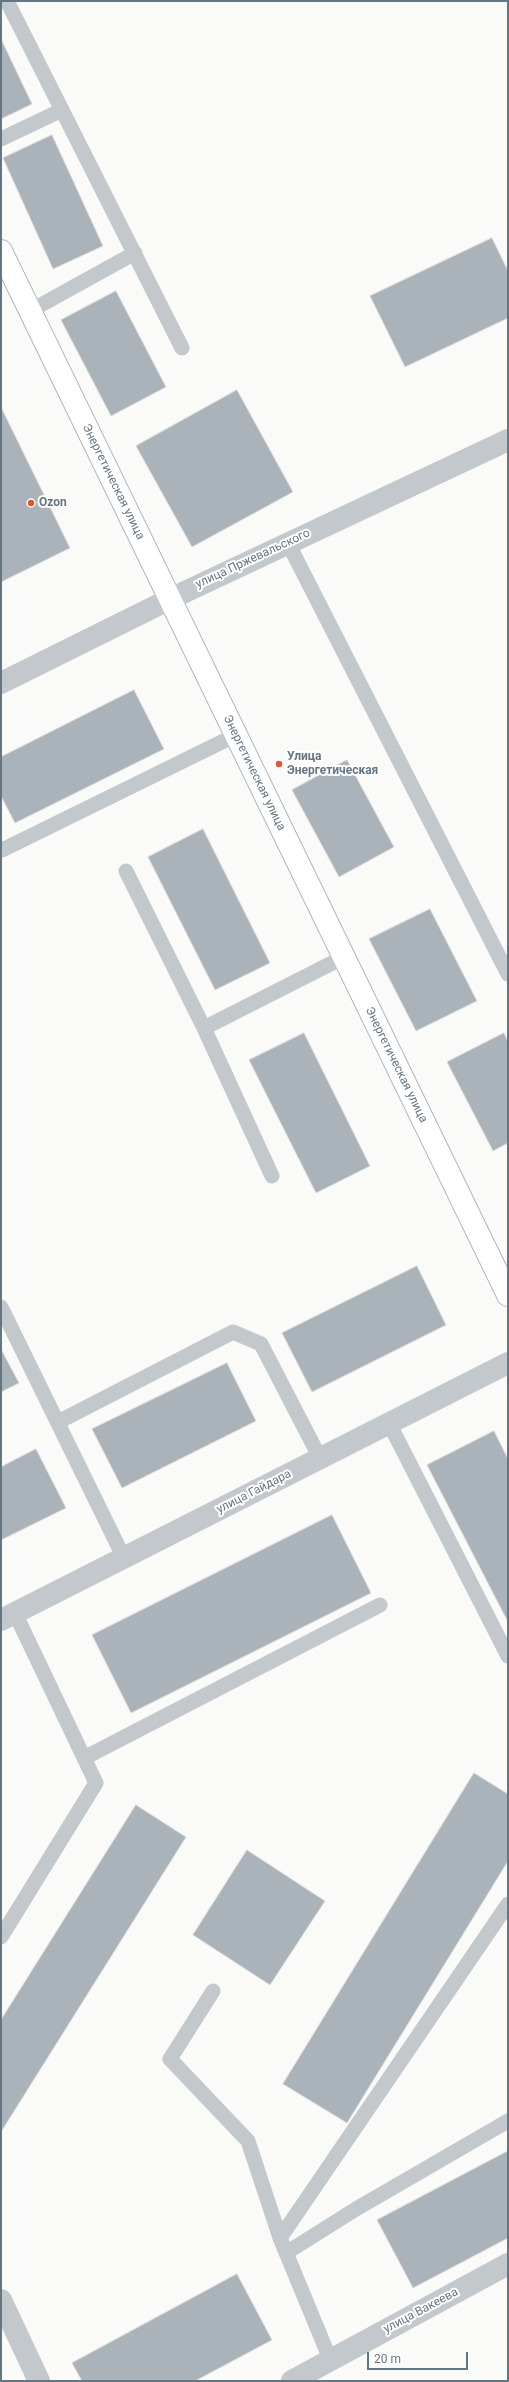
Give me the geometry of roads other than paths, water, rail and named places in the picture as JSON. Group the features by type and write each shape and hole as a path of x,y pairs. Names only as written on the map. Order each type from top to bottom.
{"street":[{"name":"Энергетическая улица","path":"1,251 508,1295"},
{"name":"улица Пржевальского","path":"1,683 170,599 508,440"},
{"name":"улица Гайдара","path":"8,1617 508,1363"},
{"name":"улица Вакеева","path":"302,2379 330,2360 508,2264"},
{"path":"1,2300 39,2381"}],"lane":[{"path":"7,1 135,252 182,348"},
{"path":"1,139 62,110"},
{"path":"30,311 135,252"},
{"path":"288,543 508,974"},
{"path":"1,849 236,735"},
{"path":"126,871 204,1028 272,1176"},
{"path":"204,1028 344,958"},
{"path":"1,1307 124,1558"},
{"path":"58,1422 233,1332 261,1344 320,1458"},
{"path":"389,1423 508,1656"},
{"path":"84,1758 380,1605"},
{"path":"1,1936 96,1783 8,1617"},
{"path":"280,2238 508,1904"},
{"path":"213,1991 170,2059 248,2141 280,2238 330,2360"},
{"path":"286,2253 356,2209 508,2122"}],"place":[{"name":"Ozon","path":"31,503"},
{"name":"Улица Энергетическая","path":"279,764"}]}
